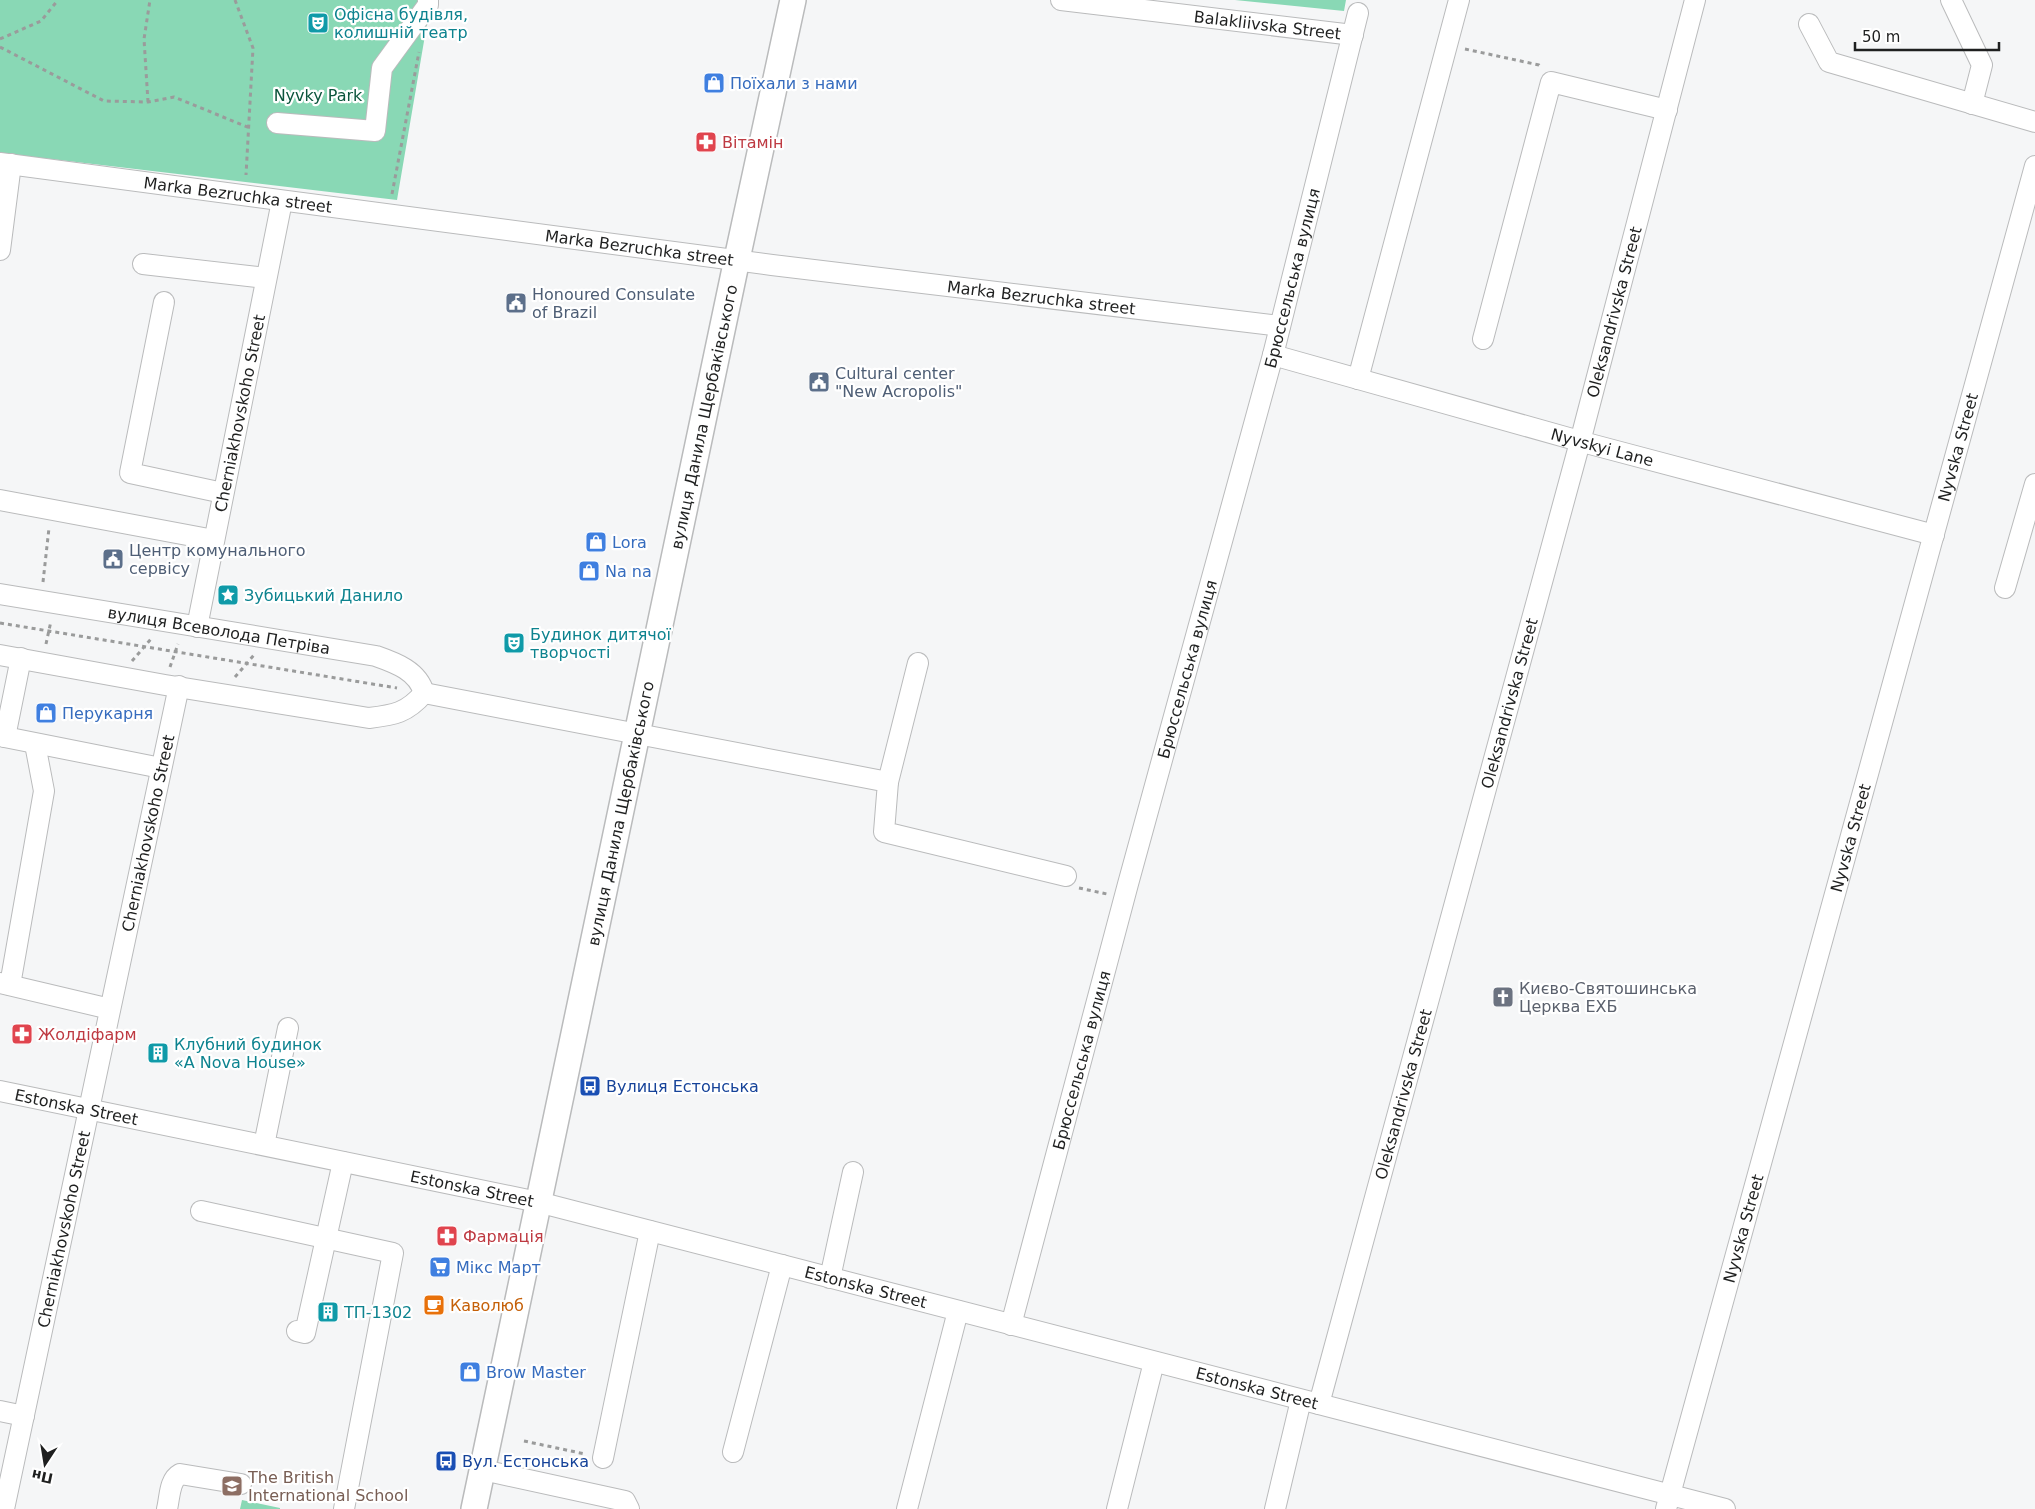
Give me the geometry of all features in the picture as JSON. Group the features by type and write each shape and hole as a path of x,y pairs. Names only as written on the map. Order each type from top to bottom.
{"main road":[{"name":"вулиця Данила Щербаківського","path":"474,1509 636,734 793,0"}],"street":[{"path":"277,123 375,131 382,68 428,4 428,0"},
{"name":"Balakliivska Street","path":"1061,0 1353,35"},
{"path":"1358,379 1459,0"},
{"name":"Oleksandrivska Street","path":"1275,1509 1310,1402 1580,442 1695,0"},
{"path":"1951,0 1982,65 1972,104"},
{"name":"Брюссельська вулиця","path":"1011,1325 1125,897 1273,355 1358,13"},
{"path":"1809,24 1829,62 2035,122"},
{"path":"1483,339 1551,82 1667,110"},
{"path":"0,250 6,164"},
{"name":"Marka Bezruchka street","path":"6,164 772,265 1280,326"},
{"name":"Nyvska Street","path":"1668,1502 2035,166"},
{"name":"Cherniakhovskoho Street","path":"197,627 282,201"},
{"path":"143,264 266,278"},
{"path":"164,302 130,473 223,493"},
{"name":"Nyvskyi Lane","path":"1273,355 1580,442 1934,535"},
{"path":"2005,588 2035,484"},
{"path":"0,500 214,540"},
{"name":"вулиця Всеволода Петріва","path":"0,594 376,656 401,665 421,683 424,693"},
{"path":"0,655 118,676 174,678 222,693 369,718 394,715 414,705 424,693 888,782"},
{"path":"21,658 2,737 161,768"},
{"path":"918,663 888,782 884,832 1066,876"},
{"name":"Cherniakhovskoho Street","path":"4,1509 161,768 174,678"},
{"path":"35,744 44,791 5,984 110,1009"},
{"path":"264,1146 288,1028"},
{"name":"Estonska Street","path":"0,1091 538,1202 1310,1402 1668,1502 1725,1509"},
{"path":"297,1331 305,1333 343,1162"},
{"path":"830,1278 853,1172"},
{"path":"201,1211 393,1254 344,1509"},
{"path":"603,1458 650,1231"},
{"path":"733,1452 782,1265"},
{"path":"907,1509 958,1311"},
{"path":"1117,1509 1154,1362"},
{"path":"0,1411 24,1416"},
{"path":"482,1470 625,1501 629,1509"},
{"path":"167,1509 173,1481 180,1474 241,1484"}],"path":[{"path":"0,40 41,21 58,0"},
{"path":"148,102 144,40 150,0"},
{"path":"235,0 253,48 246,175"},
{"path":"392,194 420,42"},
{"path":"1447,46 1539,65 1551,82"},
{"path":"0,47 104,101 148,102 174,97 250,128"},
{"path":"44,582 50,509"},
{"path":"43,662 54,603"},
{"path":"118,676 166,622"},
{"path":"0,623 404,689"},
{"path":"222,693 268,638"},
{"path":"174,678 175,653 178,644"},
{"path":"1066,876 1064,884 1125,897"},
{"path":"524,1441 603,1458"}],"green space":[{"name":"Nyvky Park","path":"0,0 431,0 397,200 0,153"},
{"path":"1235,0 1346,0 1344,11"},
{"path":"242,1500 280,1508 280,1509 240,1509"}],"place":[{"name":"Офісна будівля, колишній театр","path":"318,23"},
{"name":"Поїхали з нами","path":"714,83"},
{"name":"Вітамін","path":"706,142"},
{"name":"Honoured Consulate of Brazil","path":"516,303"},
{"name":"Cultural center \"New Acropolis\"","path":"819,382"},
{"name":"Lora","path":"596,542"},
{"name":"Центр комунального сервісу","path":"113,559"},
{"name":"Na na","path":"589,571"},
{"name":"Зубицький Данило","path":"228,595"},
{"name":"Будинок дитячої творчості","path":"514,643"},
{"name":"Перукарня","path":"46,713"},
{"name":"Києво-Святошинська Церква ЕХБ","path":"1503,997"},
{"name":"Жолдіфарм","path":"22,1034"},
{"name":"Клубний будинок «A Nova House»","path":"158,1053"},
{"name":"Вулиця Естонська","path":"590,1086"},
{"name":"Фармація","path":"447,1236"},
{"name":"Мікс Март","path":"440,1267"},
{"name":"Каволюб","path":"434,1305"},
{"name":"ТП-1302","path":"328,1312"},
{"name":"Brow Master","path":"470,1372"},
{"name":"Вул. Естонська","path":"446,1461"},
{"name":"The British International School","path":"232,1486"}]}
